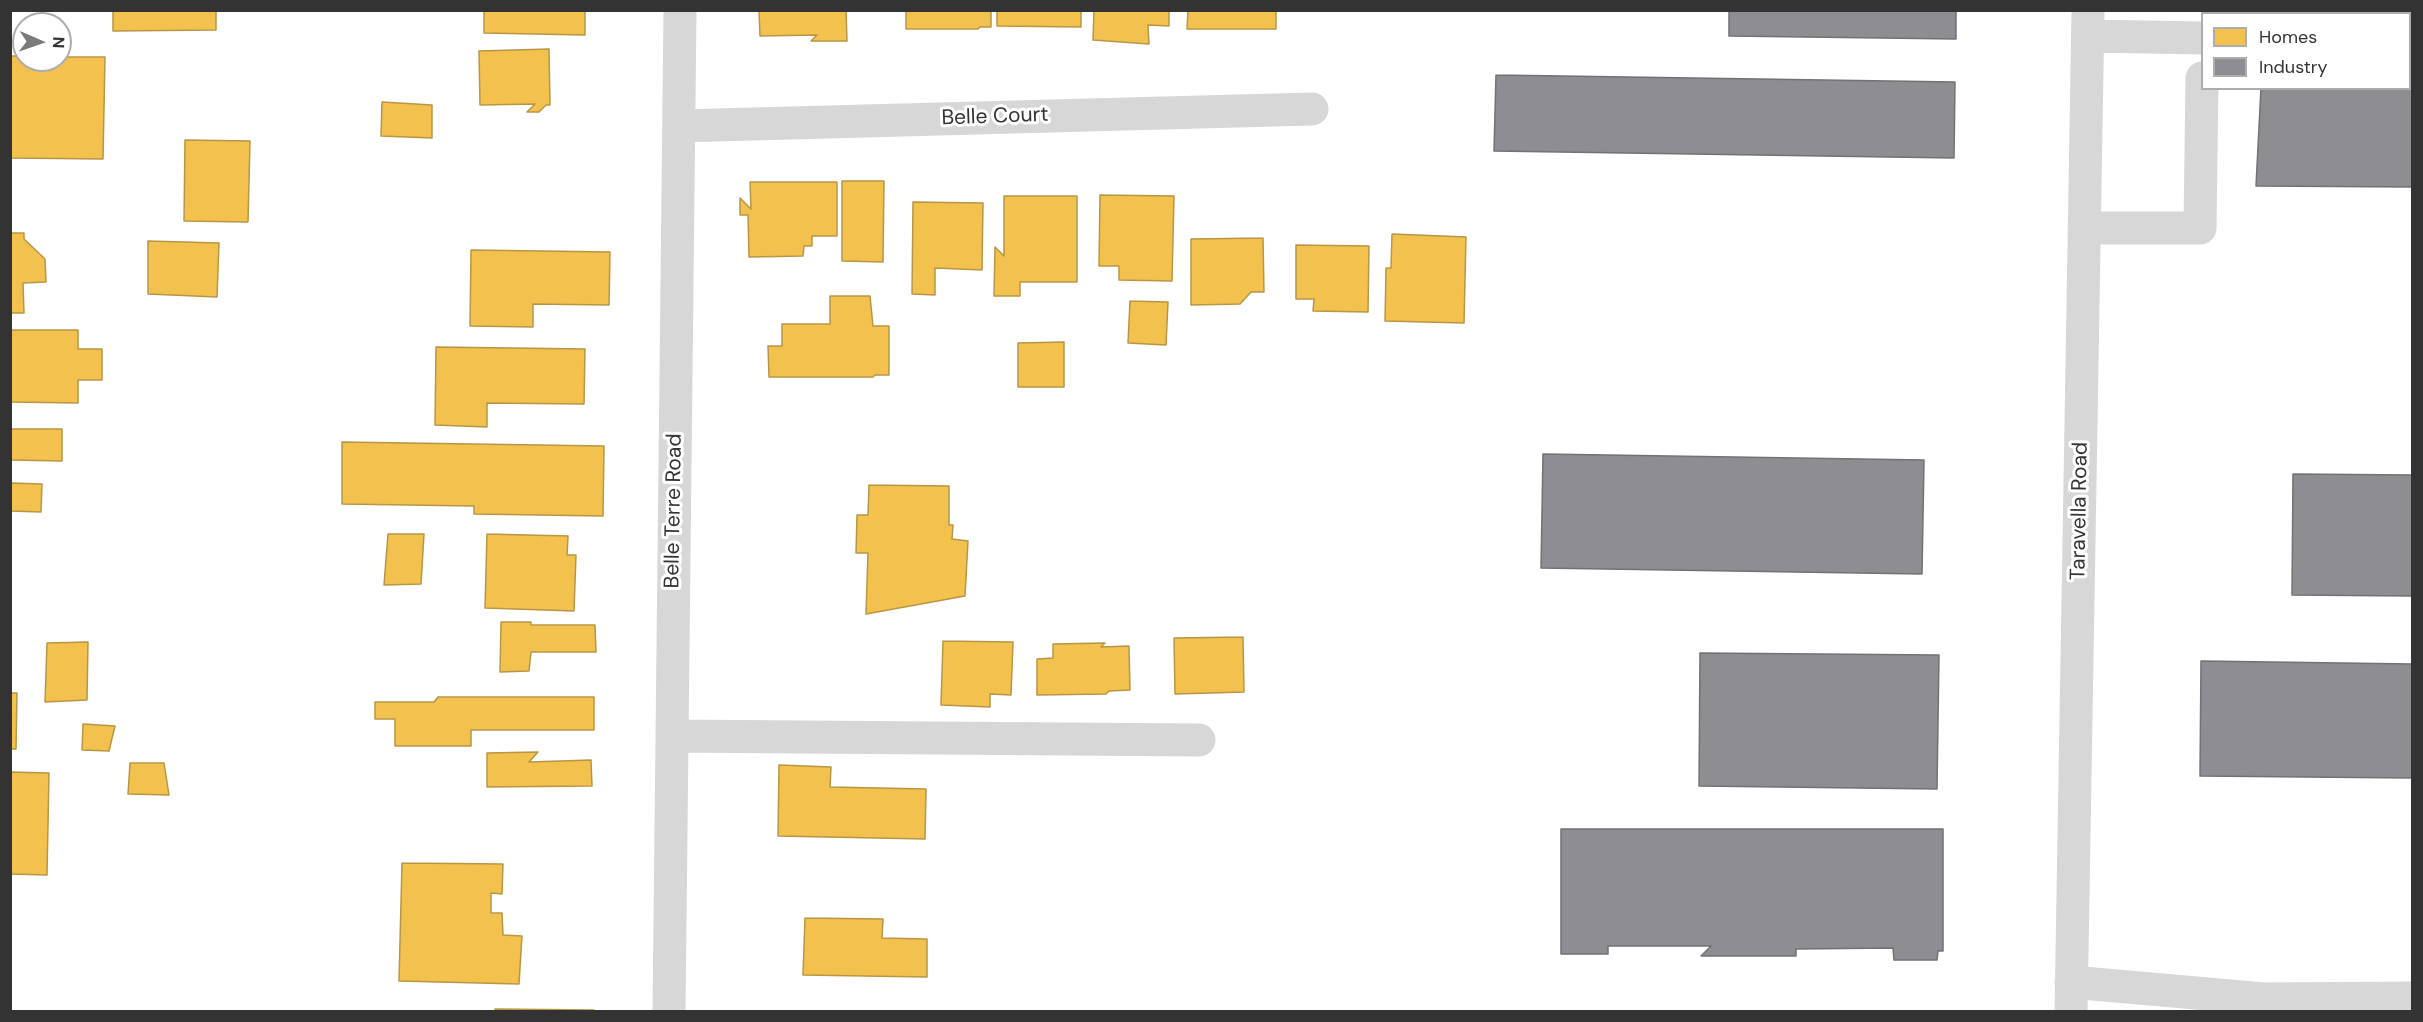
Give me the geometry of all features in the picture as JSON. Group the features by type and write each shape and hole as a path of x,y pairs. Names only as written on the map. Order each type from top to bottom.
{"street":[{"name":"Belle Terre Road","path":"669,1011 680,10"},
{"path":"2088,23 2201,38"},
{"name":"Taravella Road","path":"2071,997 2088,23"},
{"path":"2085,228 2200,228 2202,90"},
{"name":"Belle Court","path":"679,126 1312,108"},
{"path":"672,736 1198,740"},
{"path":"2071,997 2412,998"}],"building: Homes":[{"path":"113,10 216,10 216,30 113,31"},
{"path":"484,10 585,10 585,35 484,33"},
{"path":"759,10 846,10 847,41 811,41 817,35 760,36"},
{"path":"906,10 991,10 991,27 906,29"},
{"path":"997,10 1081,10 1081,27 997,26"},
{"path":"1094,10 1169,10 1169,26 1148,25 1149,44 1093,40"},
{"path":"1188,10 1276,10 1276,29 1187,29"},
{"path":"549,49 550,105 546,105 539,112 527,112 535,104 480,105 479,51"},
{"path":"10,56 12,56 12,72 72,72 72,57 105,57 103,159 10,158"},
{"path":"382,102 432,105 432,138 381,136"},
{"path":"185,140 250,141 248,222 184,221"},
{"path":"842,181 884,181 883,262 842,261"},
{"path":"750,182 837,182 837,236 812,236 812,246 804,246 803,256 749,257 748,215 740,215 740,198 751,209"},
{"path":"1100,195 1174,196 1172,281 1119,280 1119,266 1099,266"},
{"path":"1004,196 1077,196 1077,282 1020,282 1020,296 994,296 995,247 1004,256"},
{"path":"913,202 983,203 982,270 935,268 935,295 912,294"},
{"path":"10,233 24,233 24,239 45,259 46,282 23,283 24,313 10,313"},
{"path":"1392,234 1466,237 1464,323 1385,321 1386,268 1391,268"},
{"path":"1263,238 1264,292 1251,292 1240,304 1191,305 1191,239"},
{"path":"148,241 219,243 217,297 148,294"},
{"path":"1296,245 1369,246 1368,312 1313,311 1314,299 1296,299"},
{"path":"471,250 610,252 609,305 533,304 533,327 470,326"},
{"path":"830,296 870,296 873,326 889,326 889,375 769,377 768,346 782,346 782,324 830,324"},
{"path":"1130,301 1168,302 1166,345 1128,343"},
{"path":"10,330 78,330 78,349 102,349 102,380 78,380 78,403 10,402"},
{"path":"1064,342 1064,387 1018,387 1018,343"},
{"path":"436,347 585,349 584,404 487,403 487,427 435,425"},
{"path":"10,429 62,429 62,461 10,460"},
{"path":"342,442 604,446 603,516 474,514 474,506 342,504"},
{"path":"10,483 42,484 41,512 10,511"},
{"path":"869,485 949,486 949,525 953,525 952,539 968,541 965,596 866,614 868,553 856,553 857,515 868,515"},
{"path":"388,534 424,534 421,584 384,585"},
{"path":"487,534 568,536 567,555 576,555 574,611 485,608"},
{"path":"501,622 531,622 531,625 595,625 596,652 531,652 529,671 500,672"},
{"path":"1243,637 1244,692 1175,694 1174,638"},
{"path":"943,641 1013,642 1011,695 990,694 990,707 941,705"},
{"path":"88,642 87,700 45,702 47,643"},
{"path":"1105,643 1101,647 1129,646 1130,690 1109,691 1106,694 1037,695 1037,659 1053,658 1053,644"},
{"path":"10,693 17,693 16,749 10,749"},
{"path":"438,697 594,697 594,730 471,730 471,746 395,746 395,719 375,719 375,702 434,702"},
{"path":"83,724 115,726 109,751 82,750"},
{"path":"538,752 529,762 591,760 592,786 487,787 487,753"},
{"path":"130,763 164,763 169,795 128,794"},
{"path":"779,765 831,767 830,787 926,789 925,839 778,836"},
{"path":"10,772 49,773 47,875 10,874"},
{"path":"402,863 503,864 502,894 491,893 491,913 502,913 503,935 522,936 519,984 399,981"},
{"path":"805,918 883,919 882,938 927,939 927,977 803,975"},
{"path":"495,1009 594,1010 594,1012 495,1012"}],"building: Industry":[{"path":"1729,10 1956,10 1956,39 1729,36"},
{"path":"2333,10 2412,10 2412,12"},
{"path":"1496,75 1955,82 1954,158 1494,151"},
{"path":"2412,89 2412,187 2256,186 2261,90"},
{"path":"1543,454 1924,460 1922,574 1541,568"},
{"path":"2293,474 2412,475 2412,596 2292,595"},
{"path":"1700,653 1939,655 1937,789 1699,786"},
{"path":"2201,661 2412,664 2412,778 2200,776"},
{"path":"1561,829 1943,829 1943,951 1938,951 1937,960 1894,960 1893,948 1796,949 1796,956 1701,956 1711,946 1608,946 1608,954 1561,954"}]}
